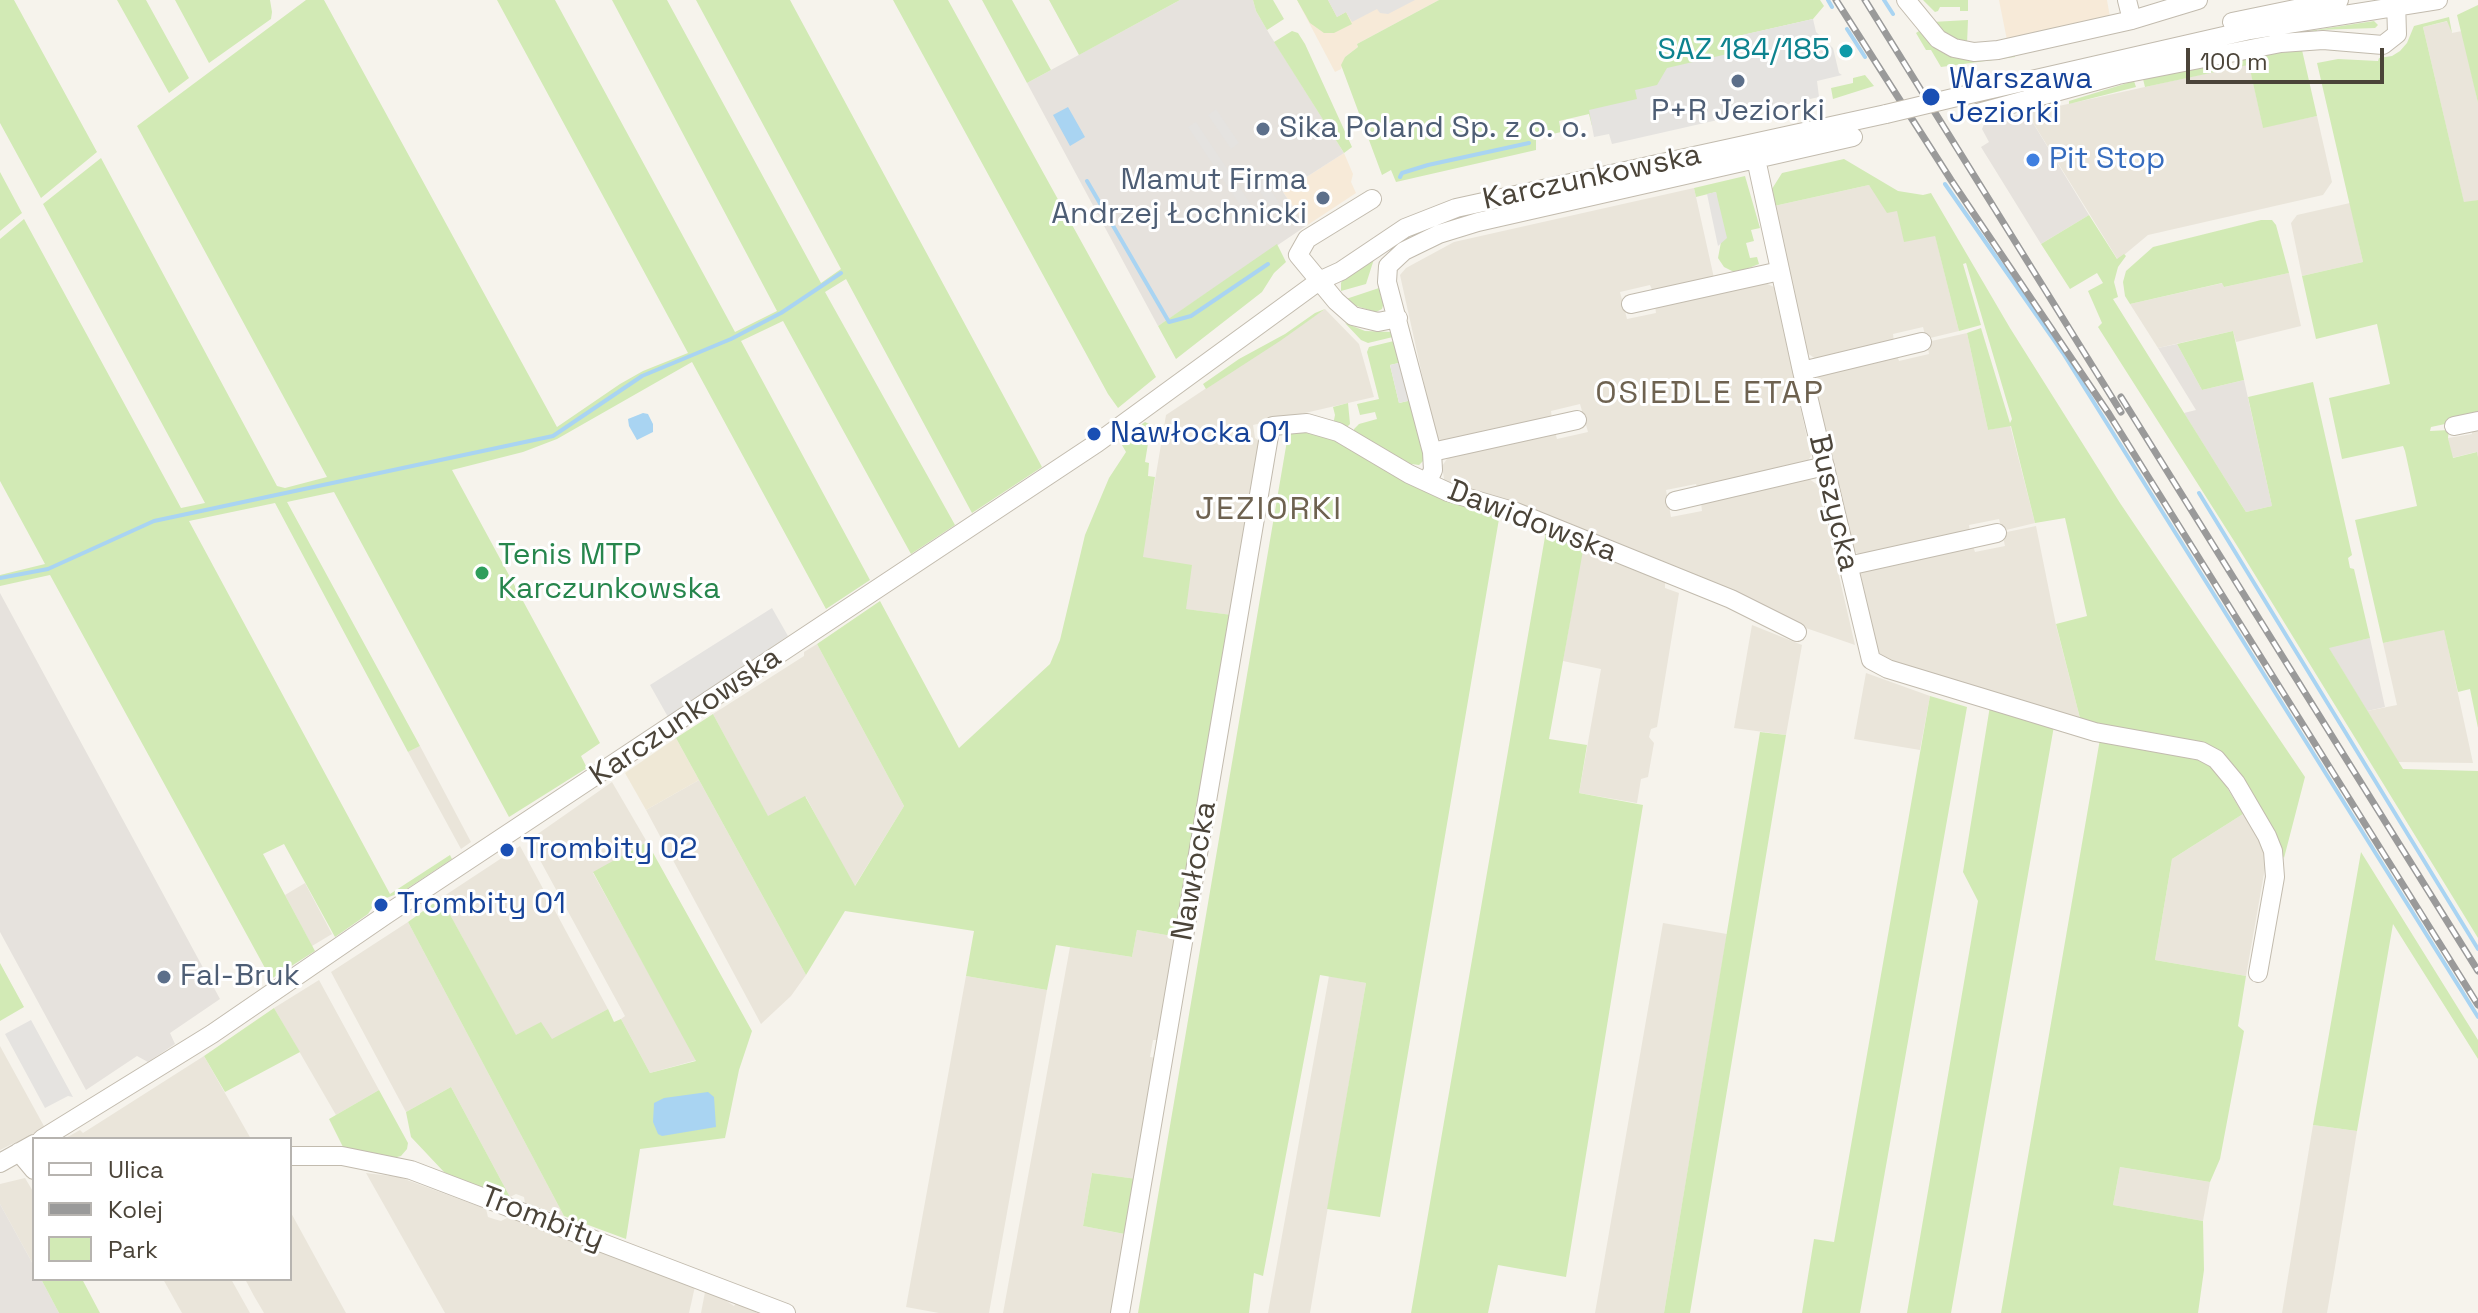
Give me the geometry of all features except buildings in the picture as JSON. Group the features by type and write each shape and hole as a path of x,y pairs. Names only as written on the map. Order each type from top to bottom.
{"street":[{"path":"1906,0 1923,24 1946,45 1964,51 1998,50 2132,20 2198,0"},
{"path":"2127,0 2132,20"},
{"name":"Karczunkowska","path":"45,1137 212,1034 387,914 1097,443 1319,281 1341,271 1405,228 1444,211 1954,92 2264,14 2339,0"},
{"name":"Karczunkowska","path":"1954,92 2250,30 2396,3 2438,0"},
{"path":"1978,113 2118,75 2281,43 2323,40 2383,45 2397,34 2396,3"},
{"name":"Karczunkowska","path":"1398,318 1387,282 1388,266 1404,251 1439,234 1478,222 1853,137"},
{"name":"Buszycka","path":"1756,159 1802,371 1871,660 1888,669 2095,732 2210,754 2236,783 2273,851 2275,877 2258,973"},
{"path":"1372,199 1307,239 1298,255 1344,310 1359,319 1378,322 1398,318 1432,452 1433,470 1428,481"},
{"path":"1631,304 1780,271"},
{"path":"1802,371 1922,342"},
{"path":"1432,452 1577,420"},
{"path":"2454,426 2478,421"},
{"name":"Dawidowska","path":"1270,430 1282,423 1320,425 1338,432 1409,474 1460,496 1516,512 1731,599 1797,632"},
{"name":"Nawłocka","path":"1120,1313 1270,430"},
{"path":"1675,501 1825,466"},
{"path":"1848,566 1997,533"},
{"path":"0,1163 27,1148"},
{"name":"Trombity","path":"292,1156 342,1156 411,1170 786,1313"}],"shaded area":[{"name":"Sika Poland Sp. z o. o.","path":"1180,0 1253,0 1270,35 1344,153 1283,192 1306,226 1158,326 1027,83"},
{"path":"1297,0 1439,0 1357,44 1358,47 1345,57 1341,69 1335,72"},
{"path":"1328,0 1415,0 1388,14 1380,13 1377,9 1352,22 1346,12 1337,17"},
{"path":"1999,0 2107,0 2110,17 2007,40"},
{"name":"P+R Jeziorki","path":"1813,19 1816,32 1833,48 1842,75 1817,81 1819,97 1612,144 1609,134 1594,137 1589,110 1637,99 1635,90 1657,85 1667,68 1736,52 1733,37"},
{"path":"2448,21 2452,33 2462,31 2478,103 2478,200 2464,203 2423,27"},
{"path":"2249,64 2263,127 2317,116 2332,182 2323,195 2148,235 2118,260 2027,113"},
{"path":"1216,109 1239,143 1231,149 1208,115"},
{"path":"2027,113 2089,215 2041,244 1981,147 1989,142 1982,129 1985,122"},
{"path":"1196,122 1262,221 1254,226 1188,127"},
{"path":"1344,153 1353,174 1351,182 1356,193 1306,226 1283,192"},
{"path":"1257,169 1287,215 1279,220 1249,175"},
{"path":"1869,185 1897,210 1935,235 1959,331 1926,339 1923,327 1893,334 1894,342 1816,359 1807,353 1774,206"},
{"path":"1694,188 1714,278 1653,292 1650,285 1620,292 1627,319 1656,313 1655,306 1763,282 1774,287 1811,456 1805,465 1698,489 1696,484 1666,490 1671,517 1702,511 1701,503 1809,479 1818,485 1855,645 1445,485 1442,466 1449,456 1555,432 1557,439 1588,432 1580,404 1551,411 1552,419 1445,442 1436,438 1400,275 1406,268 1454,242"},
{"path":"1716,192 1727,238 1718,246 1707,194"},
{"path":"2350,203 2363,262 2302,276 2291,223 2297,215"},
{"path":"2289,273 2301,326 2236,342 2233,331 2158,348 2130,304 2223,283 2224,287"},
{"path":"1325,309 1359,344 1374,397 1253,425 1255,438 1262,443 1243,534 1242,540 1245,542 1230,610 1232,615 1185,609 1142,557 1166,415"},
{"path":"1967,333 1988,430 2010,425 2035,523 2002,531 1999,519 1969,525 1970,532 1863,557 1852,550 1814,384 1821,371 1897,355 1899,361 1929,354 1927,342"},
{"path":"2177,344 2202,390 2244,380 2272,506 2246,512 2184,413 2196,410 2158,348"},
{"path":"1403,362 1412,400 1399,403 1390,365"},
{"path":"2478,426 2478,457 2476,452 2452,458 2448,438 2472,434 2472,427"},
{"path":"2036,526 2056,625 2081,722 1879,657 1860,572 1973,546 1975,552 2005,546 2002,533"},
{"path":"1582,551 1665,580 1665,588 1679,593 1657,727 1651,729 1649,737 1654,743 1648,777 1641,779 1637,803 1579,793 1601,669 1563,661"},
{"name":"Fal-Bruk","path":"0,593 220,999 170,1033 175,1044 148,1062 137,1056 86,1090 0,932"},
{"path":"772,608 788,636 668,717 650,685"},
{"path":"1752,625 1802,645 1786,735 1734,728"},
{"path":"2444,629 2473,763 2398,762 2367,711 2397,705 2383,643"},
{"path":"2370,638 2385,707 2367,711 2328,647"},
{"path":"817,644 904,806 854,887 806,797 768,817 713,714 804,656 804,652"},
{"path":"1866,673 1930,696 1920,750 1854,739"},
{"path":"676,738 699,780 646,810 625,773"},
{"path":"420,746 471,842 461,849 408,752"},
{"path":"699,780 806,975 791,996 761,1024 646,810"},
{"path":"612,782 647,842 593,873 697,1060 650,1073 621,1019 625,1016 529,840"},
{"path":"2243,814 2268,851 2246,976 2155,960 2172,859"},
{"path":"520,846 608,1009 552,1040 516,1036 441,898"},
{"path":"305,883 332,934 312,946 285,895"},
{"path":"408,922 564,1216 525,1203 524,1197 516,1194 510,1197 451,1087 406,1112 331,972"},
{"path":"1663,923 1727,934 1664,1313 1595,1313"},
{"path":"1137,930 1178,937 1160,1040 1153,1040 1150,1057 1157,1058 1137,1179 1092,1173 1083,1226 1130,1235 1113,1313 1003,1313 1070,947 1132,957"},
{"path":"966,976 1047,990 989,1313 939,1313 906,1307"},
{"path":"1329,976 1366,983 1310,1313 1268,1313"},
{"path":"319,980 379,1090 336,1115 274,1008"},
{"path":"31,1020 73,1097 68,1096 45,1108 5,1034"},
{"path":"0,1046 45,1128 0,1150"},
{"path":"204,1056 250,1137 68,1137 80,1130 83,1133"},
{"path":"2313,1125 2357,1131 2335,1267 2327,1313 2282,1313"},
{"path":"2120,1167 2210,1182 2203,1221 2113,1205"},
{"path":"366,1173 399,1177 486,1209 488,1217 501,1221 509,1217 696,1282 689,1313 445,1313"},
{"path":"25,1178 32,1190 32,1262 0,1204 0,1184"},
{"path":"0,1204 32,1262 32,1281 42,1281 59,1313 0,1313"},
{"path":"292,1215 346,1313 264,1313 246,1281 292,1281"},
{"path":"164,1281 232,1281 250,1313 182,1313"},
{"path":"705,1292 719,1296 734,1306 736,1303 757,1311 701,1313"}],"green space":[{"path":"0,0 14,0 97,152 41,198 0,123"},
{"path":"117,0 146,0 189,78 169,93"},
{"path":"175,0 270,0 271,19 209,63"},
{"path":"306,0 324,0 557,427 643,371 688,353 497,0 555,0 735,332 777,311 612,0 667,0 821,283 841,269 696,0 790,0 1042,467 972,513 846,279 825,292 955,525 911,554 783,321 741,341 870,580 826,609 692,362 557,439 523,452 452,470 600,743 581,756 587,768 509,817 334,492 287,502 420,746 408,752 275,503 189,521 390,894 450,855 452,859 402,892 376,902 368,914 335,937 284,844 263,854 315,951 271,979 50,575 0,586 0,575 45,564 0,481 0,239 24,219 181,508 205,503 43,204 101,158 277,486 285,488 327,477 137,126"},
{"path":"893,0 948,0 1156,377 1118,408 1108,394"},
{"path":"982,0 1012,0 1051,70 1027,83"},
{"path":"1049,0 1180,0 1079,55"},
{"path":"1253,0 1273,0 1284,19 1267,30"},
{"path":"1297,0 1328,0 1337,17 1346,12 1352,24 1334,33 1324,33 1310,23"},
{"path":"1439,0 1820,0 1824,6 1813,19 1734,37 1737,55 1645,105 1592,126 1589,114 1559,121 1561,132 1536,138 1536,150 1396,182 1391,170 1382,175 1341,65 1345,57 1358,47 1357,44"},
{"path":"1923,0 1968,0 1968,11 1960,11 1960,7 1940,7 1935,12"},
{"path":"2478,5 2478,103 2457,15"},
{"path":"2449,17 2452,33 2447,21 2423,27 2464,202 2478,200 2478,417 2431,427 2430,431 2449,430 2453,458 2477,452 2478,457 2478,728 2470,689 2458,692 2444,630 2383,643 2355,520 2417,506 2405,451 2403,446 2342,459 2329,398 2390,384 2377,324 2316,339 2302,276 2363,262 2317,63 2338,59 2378,61 2400,51 2414,26"},
{"path":"1968,20 1967,44 1947,35 1932,22"},
{"path":"2374,21 2378,25 2375,28 2317,30 2317,35 2289,34"},
{"path":"1292,31 1298,33 1305,44 1352,147 1344,153 1274,42"},
{"path":"1919,31 1931,44 2015,54 2015,57 1941,67 1931,50 1926,50 1916,33"},
{"path":"2302,50 2317,116 2263,128 2249,65 2237,67 2236,61 2255,58 2257,63 2264,61 2263,55"},
{"path":"2228,63 2229,69 2145,87 2143,79"},
{"path":"1865,75 1874,86 1833,99 1831,88 1853,83 1853,78"},
{"path":"2134,81 2136,87 2069,104 2069,101"},
{"path":"1844,159 1898,191 1923,195 1931,193 2010,328 2120,503 2305,777 2284,858 2235,770 2081,722 2056,624 2087,616 2065,518 2035,523 2011,426 1988,430 1967,333 1981,328 2010,423 2012,419 1966,263 1963,264 1981,325 1959,331 1935,236 1904,242 1897,211 1887,213 1869,185 1774,206 1770,192 1782,173"},
{"path":"0,172 22,213 0,231"},
{"path":"1745,176 1760,228 1751,230 1754,241 1746,243 1750,258 1757,257 1759,264 1736,273 1724,267 1718,258 1721,242 1716,192 1696,197 1694,188"},
{"path":"2089,215 2117,259 2124,254 2126,256 2118,267 2114,282 2118,297 2113,299 2246,512 2272,506 2248,397 2313,382 2352,555 2348,558 2350,568 2354,569 2370,638 2329,648 2403,769 2478,771 2478,938 2236,544 2098,327 2102,323 2088,291 2103,283 2097,273 2070,289 2041,244"},
{"path":"2261,220 2272,220 2276,225 2289,273 2224,287 2222,283 2130,304 2125,296 2123,282 2126,271 2153,247"},
{"path":"1277,244 1286,262 1274,273 1262,292 1176,359 1158,326"},
{"path":"1375,256 1366,284 1341,291 1344,277"},
{"path":"1382,287 1384,302 1382,309 1376,312 1353,305 1346,299"},
{"path":"1325,309 1206,389 1203,384 1239,359"},
{"path":"1345,323 1365,331 1393,332 1393,337 1368,343"},
{"path":"2233,331 2244,380 2202,390 2177,344"},
{"path":"1398,340 1403,362 1390,365 1399,403 1412,400 1425,459 1419,465 1404,463 1354,434 1359,424 1377,419 1375,412 1360,415 1357,404 1379,399 1367,352 1369,347"},
{"path":"1348,403 1350,424 1346,428 1333,425 1333,407"},
{"path":"1145,422 1151,425 1145,462 1149,463 1148,476 1155,477 1143,557 1192,565 1186,609 1232,615 1178,937 1137,930 1132,957 1056,945 1047,990 966,976 974,931 845,911 806,975 676,738 713,714 768,816 805,796 855,886 904,806 817,644 880,601 959,748 1050,664 1060,640 1085,535 1109,478 1126,452 1119,440"},
{"path":"1289,429 1325,435 1500,513 1380,1217 1327,1209 1366,983 1320,975 1263,1276 1254,1273 1249,1313 1138,1313"},
{"path":"1546,531 1584,545 1549,739 1587,745 1579,793 1643,805 1566,1277 1498,1265 1488,1313 1411,1313"},
{"path":"1930,696 1967,707 1860,1313 1802,1313 1814,1239 1834,1242"},
{"path":"1990,706 2054,726 1951,1313 1907,1313 1978,901 1963,872"},
{"path":"1760,732 1786,735 1690,1313 1664,1313"},
{"path":"2100,739 2190,754 2191,759 2211,761 2243,814 2172,859 2155,960 2246,976 2238,1026 2244,1031 2220,1159 2210,1182 2120,1167 2113,1205 2203,1221 2204,1270 2198,1313 2001,1313"},
{"path":"647,842 752,1031 739,1070 725,1138 640,1149 626,1239 564,1216 408,922 441,898 516,1035 541,1022 552,1039 608,1009 614,1022 621,1019 650,1073 696,1061 593,872"},
{"path":"2361,852 2478,1040 2478,1059 2393,924 2357,1131 2313,1125"},
{"path":"0,963 24,1007 0,1021"},
{"path":"274,1008 300,1052 225,1092 204,1056"},
{"path":"451,1087 510,1197 472,1187 444,1172 411,1137 406,1112"},
{"path":"379,1090 408,1143 407,1149 401,1156 393,1158 370,1152 346,1153 329,1119"},
{"path":"1092,1173 1137,1179 1130,1235 1083,1226"},
{"path":"42,1281 83,1281 100,1313 59,1313"}],"water":[{"path":"1068,107 1085,137 1070,146 1053,115"},
{"path":"648,414 653,432 637,440 628,419"},
{"path":"708,1092 714,1097 716,1127 662,1136 658,1134 653,1122 654,1103 664,1098"}],"waterway":[{"path":"1828,0 1832,7"},
{"path":"1884,0 1893,14"},
{"path":"1847,29 1865,57"},
{"path":"1400,177 1402,173 1428,165 1529,143"},
{"path":"1087,181 1169,322 1191,316 1268,264"},
{"path":"1945,184 2063,353 2478,1017"},
{"path":"0,578 48,569 154,521 553,436 642,376 731,339 781,313 841,273"},
{"path":"2199,493 2478,949"}],"railway":[{"path":"1836,0 1951,180 2109,414 2478,1005"},
{"path":"1865,0 2121,412"},
{"path":"2121,397 2478,971"}],"place":[{"name":"SAZ 184/185","path":"1846,51"},
{"name":"P+R Jeziorki","path":"1738,81"},
{"name":"Warszawa Jeziorki","path":"1931,97"},
{"name":"Sika Poland Sp. z o. o.","path":"1263,129"},
{"name":"Pit Stop","path":"2033,160"},
{"name":"Mamut Firma Andrzej Łochnicki","path":"1323,198"},
{"name":"Nawłocka 01","path":"1094,434"},
{"name":"Tenis MTP Karczunkowska","path":"482,573"},
{"name":"Trombity 02","path":"507,850"},
{"name":"Trombity 01","path":"381,905"},
{"name":"Fal-Bruk","path":"164,977"}],"district":[{"name":"OSIEDLE ETAP","path":"1710,394"},
{"name":"JEZIORKI","path":"1269,510"}]}
